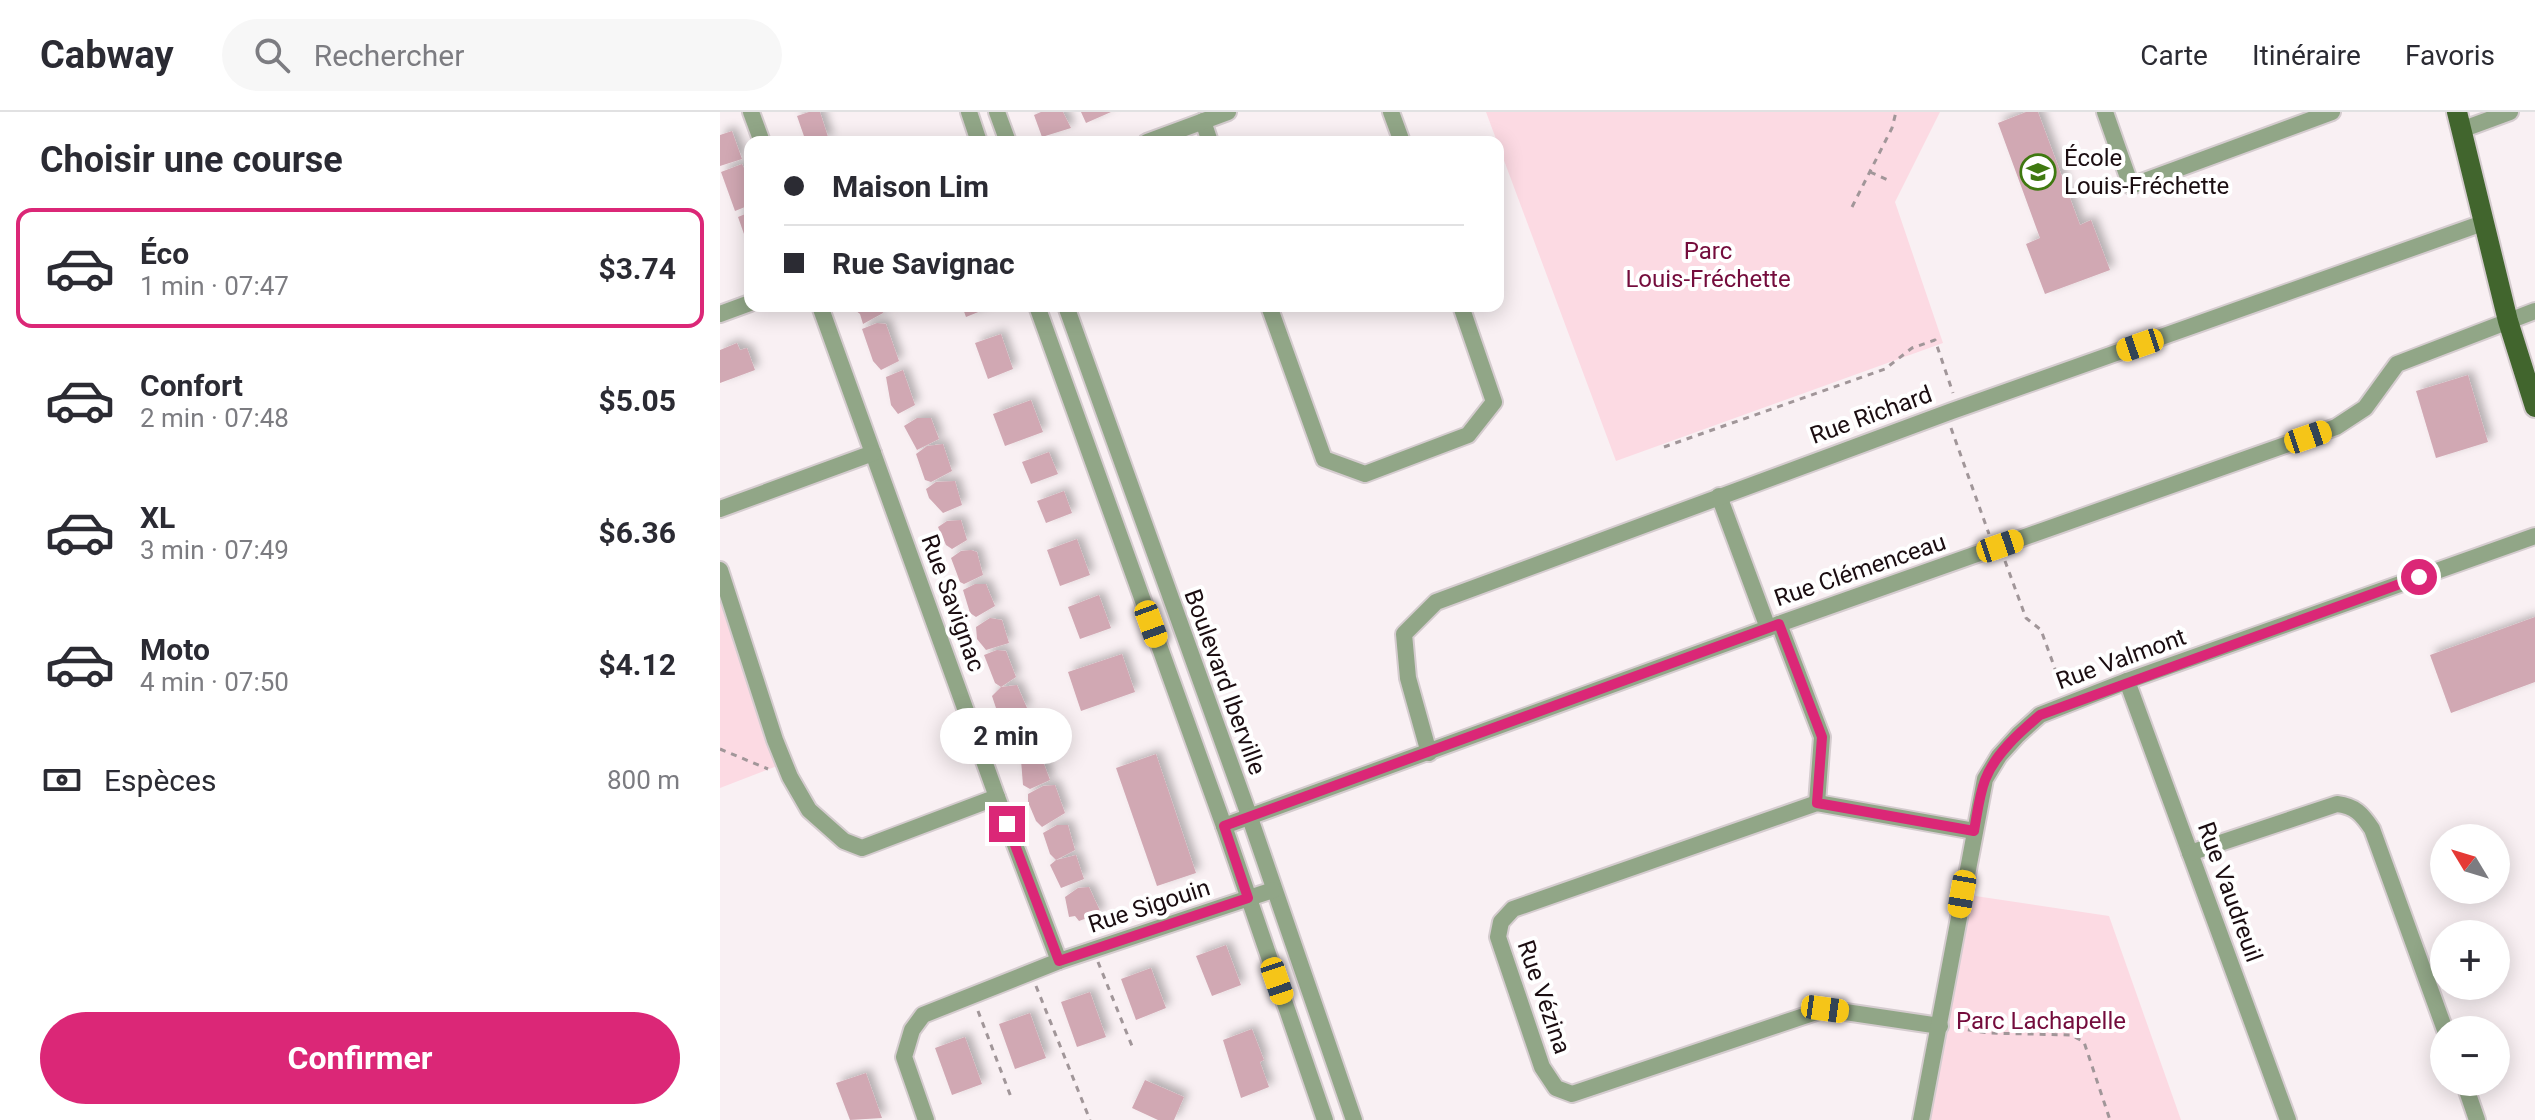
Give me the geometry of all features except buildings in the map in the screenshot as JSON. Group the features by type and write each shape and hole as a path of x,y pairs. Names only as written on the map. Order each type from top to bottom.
{"main road":[{"path":"2459,121 2508,321 2535,407"}],"street":[{"path":"751,112 760,136"},
{"path":"969,112 977,136"},
{"path":"997,112 1006,136"},
{"path":"1163,136 1228,112"},
{"path":"1391,112 1400,136"},
{"path":"2105,112 2131,186 2332,112"},
{"path":"2459,121 2510,112"},
{"path":"1203,121 1208,136"},
{"name":"Rue Richard","path":"1429,753 1408,678 1404,634 1436,602 1952,411 2483,223"},
{"path":"720,314 744,305"},
{"name":"Rue Clémenceau","path":"1224,826 1773,626 2336,427 2365,408 2397,364 2535,311"},
{"name":"Rue Savignac","path":"822,312 1059,961"},
{"name":"Boulevard Iberville","path":"1039,312 1224,826 1325,1120"},
{"name":"Boulevard Iberville","path":"1068,312 1250,818 1354,1120"},
{"path":"1271,312 1324,459 1365,474 1468,435 1494,402 1463,312"},
{"path":"720,509 873,453"},
{"path":"1719,496 1822,737 1817,803"},
{"name":"Rue Valmont","path":"1921,1120 1985,779 1999,756 2018,735 2040,715 2127,681 2535,536"},
{"path":"720,570 790,777 809,810 844,841 862,848 997,797"},
{"name":"Rue Vaudreuil","path":"2127,681 2288,1120"},
{"name":"Rue Vézina","path":"1940,1026 1825,1009 1572,1094 1556,1088 1542,1067 1498,937 1501,922 1513,909 1817,803 1974,831"},
{"path":"2190,853 2337,804 2350,805 2363,815 2372,829 2440,1016"},
{"name":"Rue Sigouin","path":"926,1120 904,1057 912,1030 923,1015 1059,961 1273,890"},
{"path":"2469,1096 2477,1120"}],"path":[{"path":"1852,207 1892,128 1896,112"},
{"path":"1870,172 1888,180"},
{"path":"1664,447 1885,369 1912,348 1935,340 1952,411 1997,547 2026,618 2041,630 2068,705"},
{"path":"720,749 790,777"},
{"path":"1093,949 1134,1051"},
{"path":"1031,972 1090,1120"},
{"path":"972,996 1011,1097"},
{"path":"1940,1026 1988,1033 2071,1035 2084,1042 2110,1120"}],"green space":[{"name":"Parc Louis-Fréchette","path":"1486,112 1940,112 1895,202 1943,343 1616,461 1504,160 1504,136 1495,136"},
{"path":"720,601 777,766 720,788"},
{"name":"Parc Lachapelle","path":"1962,894 2109,916 2181,1120 1921,1120"}],"place":[{"name":"École Louis-Fréchette","path":"2038,172"}],"route":[{"path":"1007,824 1059,961 1248,898 1224,826 1779,624 1822,737 1823,756 1817,803 1974,831 1985,779 1999,756 2040,715 2419,577"}]}
